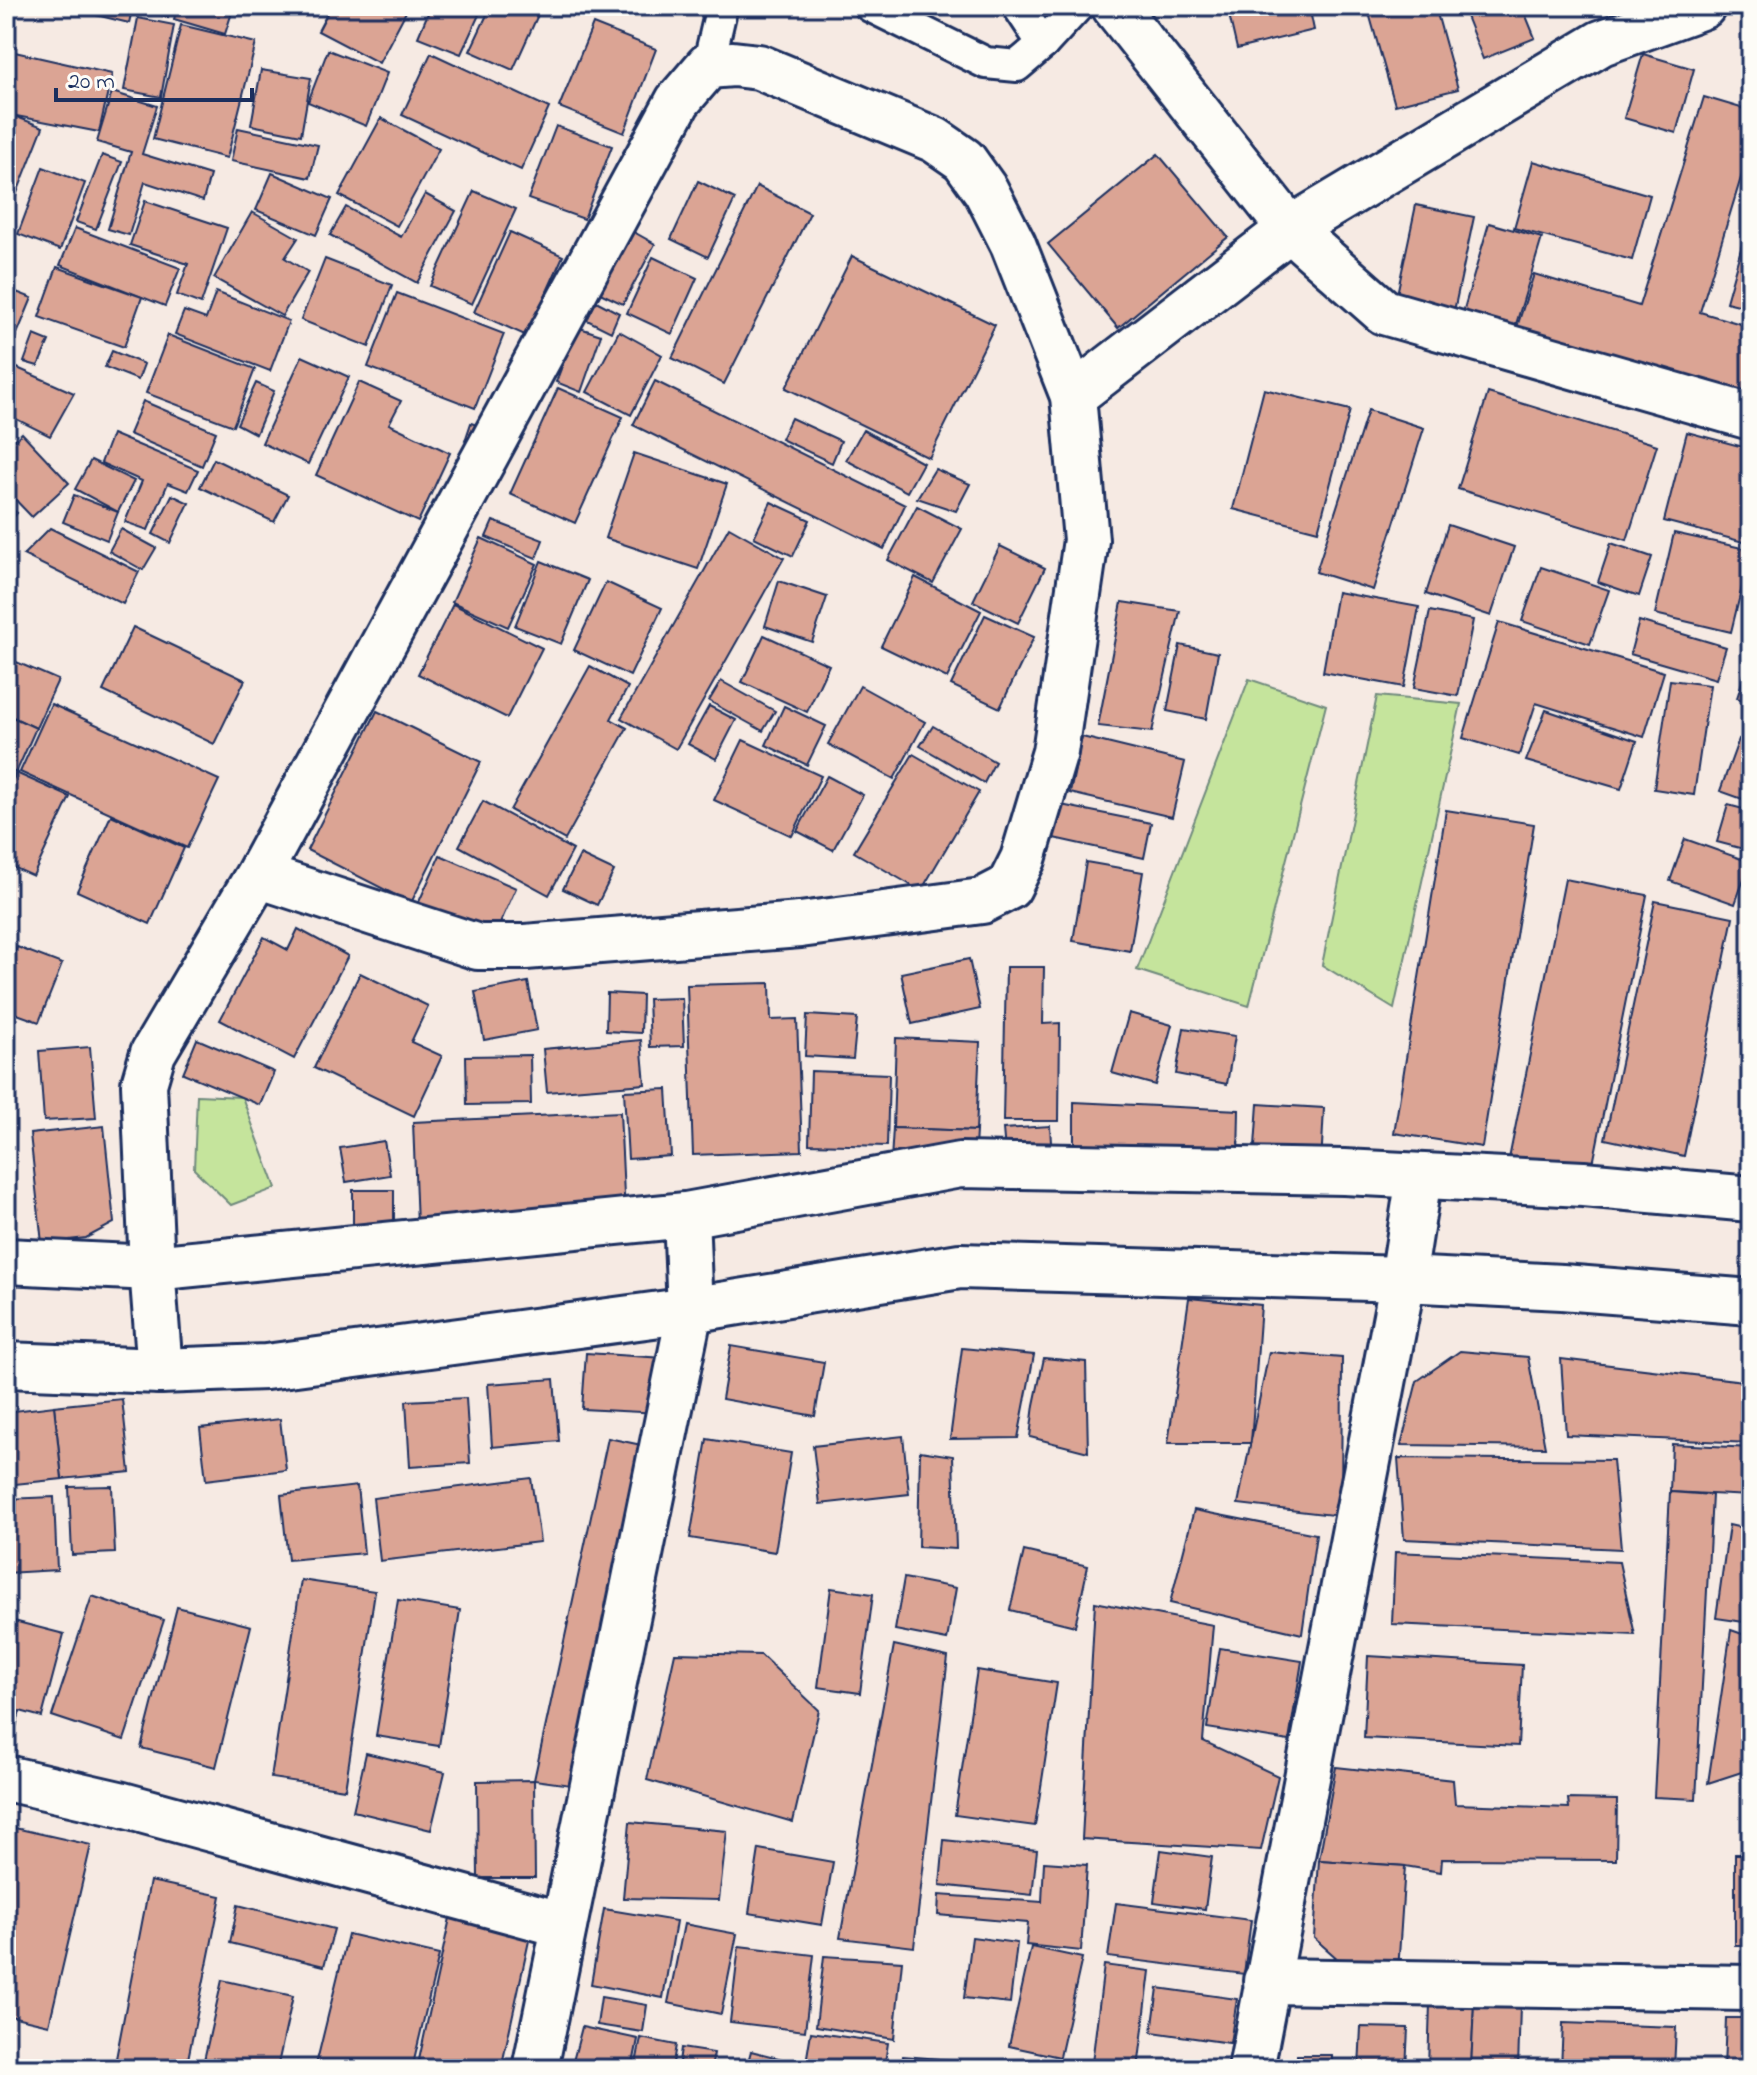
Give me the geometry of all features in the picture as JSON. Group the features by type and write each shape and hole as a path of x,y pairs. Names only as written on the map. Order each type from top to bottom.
{"street":[{"path":"1114,6 1290,229 1384,312 1751,417"},
{"path":"1073,396 1290,229 1601,43 1703,6"},
{"path":"160,1371 144,1084 153,1053 258,875 678,101 708,66 733,64 759,67 935,140 964,160 986,191 1013,244 1073,396 1086,540 1055,752 1023,859 1009,887 982,901 800,925 525,947 478,947 258,875"},
{"path":"6,1261 152,1268 686,1215 960,1165 1329,1172 1583,1184 1751,1199"},
{"path":"1251,2069 1403,1279 1419,1177"},
{"path":"535,2069 690,1310 686,1215"},
{"path":"6,1365 160,1371 266,1367 690,1310 960,1266 1403,1279 1562,1287 1751,1302"},
{"path":"6,1778 119,1804 564,1925"},
{"path":"1266,1981 1751,1988"}],"lane":[{"path":"708,66 722,6"},
{"path":"870,6 986,63 1017,66 1043,44 1078,6"},
{"path":"1018,6 1043,44"}],"green space":[{"path":"1249,679 1326,705 1249,1006 1137,970"},
{"path":"1377,696 1461,704 1394,1009 1322,965"},
{"path":"197,1095 242,1097 276,1188 231,1205 194,1169"}],"building":[{"path":"59,6 133,6 129,23"},
{"path":"141,6 171,6 168,17 140,9"},
{"path":"178,6 234,6 225,34 174,19"},
{"path":"331,6 409,6 379,63 318,31"},
{"path":"431,6 483,6 461,54 418,37"},
{"path":"491,6 542,6 513,70 470,51"},
{"path":"1227,6 1309,6 1314,30 1237,49"},
{"path":"1367,6 1435,6 1458,89 1395,105"},
{"path":"1462,6 1522,6 1535,38 1483,59"},
{"path":"138,18 174,25 161,97 124,90"},
{"path":"593,24 656,49 624,133 559,107"},
{"path":"181,25 256,43 227,158 153,139"},
{"path":"6,50 112,74 99,132 6,114"},
{"path":"328,50 387,73 366,126 308,102"},
{"path":"431,53 549,108 521,170 402,115"},
{"path":"1643,54 1694,69 1676,133 1624,118"},
{"path":"261,70 311,78 301,135 251,125"},
{"path":"112,92 157,106 142,154 210,175 203,201 145,182 129,235 108,229 131,152 97,142"},
{"path":"1704,97 1751,111 1751,145 1700,312 1751,327 1751,399 1517,327 1534,274 1639,306"},
{"path":"14,116 43,127 6,221 6,137"},
{"path":"381,118 439,149 397,226 339,195"},
{"path":"556,126 612,146 584,219 528,199"},
{"path":"238,128 318,145 310,178 231,161"},
{"path":"1158,154 1228,237 1118,328 1048,244"},
{"path":"102,155 122,162 96,229 76,222"},
{"path":"1533,161 1650,195 1632,260 1514,228"},
{"path":"43,167 85,183 60,250 18,234"},
{"path":"272,173 332,199 316,235 256,210"},
{"path":"698,181 735,199 708,257 671,239"},
{"path":"757,186 810,213 724,384 672,358"},
{"path":"474,191 516,209 472,304 430,286"},
{"path":"425,194 456,211 417,283 330,235 346,207 401,237"},
{"path":"145,201 227,228 201,304 177,295 188,264 130,245"},
{"path":"1416,205 1474,217 1454,311 1396,299"},
{"path":"252,212 298,238 285,258 308,272 282,316 214,278"},
{"path":"1751,213 1751,308 1726,302"},
{"path":"1489,223 1542,238 1514,331 1462,316"},
{"path":"75,228 180,268 165,306 60,265"},
{"path":"632,231 655,244 623,304 600,293"},
{"path":"510,232 563,256 527,336 474,312"},
{"path":"852,256 995,325 929,458 786,388"},
{"path":"653,257 697,278 672,334 627,313"},
{"path":"325,259 392,285 369,347 301,320"},
{"path":"57,267 142,297 124,347 39,317"},
{"path":"6,288 32,298 8,356 6,355"},
{"path":"216,292 289,321 270,371 175,334 184,311 206,319"},
{"path":"397,293 504,334 475,408 368,367"},
{"path":"596,301 619,313 611,332 587,320"},
{"path":"577,327 601,335 581,392 556,382"},
{"path":"619,331 662,355 631,415 587,392"},
{"path":"34,335 49,341 38,366 24,362"},
{"path":"168,335 255,369 233,426 146,393"},
{"path":"112,351 144,364 138,380 105,367"},
{"path":"302,356 349,377 308,464 262,443"},
{"path":"6,363 74,393 50,436 6,414"},
{"path":"655,381 905,505 884,549 633,425"},
{"path":"359,382 401,401 389,424 450,453 418,522 316,475"},
{"path":"256,383 274,391 256,434 237,424"},
{"path":"558,388 623,417 575,523 510,494"},
{"path":"1264,389 1350,410 1318,531 1233,509"},
{"path":"1488,393 1657,445 1627,540 1458,489"},
{"path":"143,401 216,432 202,466 129,434"},
{"path":"1368,410 1424,428 1373,590 1316,572"},
{"path":"791,418 841,441 832,463 781,439"},
{"path":"471,423 492,430 485,448 465,441"},
{"path":"863,430 923,463 907,492 846,460"},
{"path":"1687,432 1751,449 1751,544 1664,521"},
{"path":"22,433 69,483 32,517 6,490 6,448"},
{"path":"112,434 198,470 188,491 168,483 148,530 125,522 142,481 101,463"},
{"path":"634,453 727,484 698,569 605,538"},
{"path":"214,459 288,495 274,522 200,487"},
{"path":"91,460 134,481 118,512 75,489"},
{"path":"935,469 970,484 956,511 917,498"},
{"path":"74,495 118,512 107,540 63,522"},
{"path":"172,495 189,503 170,543 153,534"},
{"path":"771,502 810,520 793,556 754,537"},
{"path":"6,504 17,513 6,527"},
{"path":"917,506 962,529 933,583 888,560"},
{"path":"493,521 543,540 536,558 486,537"},
{"path":"1448,525 1514,547 1491,616 1426,594"},
{"path":"729,527 784,558 676,749 621,718"},
{"path":"50,528 139,572 123,604 23,555"},
{"path":"121,529 156,548 143,570 109,551"},
{"path":"1674,533 1751,550 1731,632 1655,614"},
{"path":"481,538 537,564 508,627 452,602"},
{"path":"1611,543 1652,557 1639,596 1598,582"},
{"path":"1000,546 1045,568 1018,623 973,601"},
{"path":"541,561 588,580 561,644 515,626"},
{"path":"1541,567 1609,590 1590,644 1522,621"},
{"path":"915,577 981,611 947,678 881,646"},
{"path":"779,581 827,597 812,642 765,626"},
{"path":"606,582 662,608 630,676 574,650"},
{"path":"1337,592 1419,607 1404,687 1323,672"},
{"path":"1122,602 1180,611 1152,732 1098,726"},
{"path":"453,604 542,648 507,718 418,674"},
{"path":"1430,611 1473,620 1458,696 1414,688"},
{"path":"985,615 1034,637 1000,708 951,685"},
{"path":"1639,621 1726,647 1716,679 1630,654"},
{"path":"1499,622 1664,672 1644,737 1536,703 1519,755 1463,738"},
{"path":"133,627 245,680 214,744 103,691"},
{"path":"764,635 829,665 807,712 742,682"},
{"path":"1180,645 1218,653 1206,719 1167,711"},
{"path":"1751,654 1751,703 1737,698"},
{"path":"7,658 58,680 36,728 6,714"},
{"path":"590,666 628,687 611,719 627,728 565,840 510,810"},
{"path":"1670,680 1710,685 1694,795 1654,789"},
{"path":"721,681 775,711 763,731 709,701"},
{"path":"860,686 925,722 894,779 828,744"},
{"path":"51,704 219,780 187,848 20,772"},
{"path":"709,706 736,720 716,759 688,744"},
{"path":"784,706 826,726 807,765 766,745"},
{"path":"1546,710 1637,741 1621,789 1526,761"},
{"path":"377,711 481,762 411,903 307,850"},
{"path":"6,714 36,728 16,773 6,768"},
{"path":"933,726 995,762 984,783 920,746"},
{"path":"1082,737 1185,762 1172,817 1070,793"},
{"path":"1739,739 1751,743 1751,802 1720,791"},
{"path":"743,740 821,776 792,836 714,800"},
{"path":"913,754 979,792 921,891 854,852"},
{"path":"6,768 16,773 6,795"},
{"path":"16,773 70,797 33,876 6,864 6,795"},
{"path":"827,776 863,795 833,850 797,831"},
{"path":"483,801 573,850 549,895 459,846"},
{"path":"1056,804 1151,823 1144,858 1049,837"},
{"path":"1728,805 1751,811 1751,851 1717,842"},
{"path":"1446,810 1534,824 1482,1147 1394,1133"},
{"path":"111,815 184,848 150,924 77,891"},
{"path":"1685,839 1750,862 1735,904 1670,881"},
{"path":"440,855 516,888 494,937 418,904"},
{"path":"580,855 614,871 597,905 563,889"},
{"path":"1086,862 1143,872 1130,951 1073,941"},
{"path":"1565,879 1647,895 1591,1174 1509,1159"},
{"path":"1655,901 1733,917 1684,1156 1605,1139"},
{"path":"298,929 348,956 294,1059 220,1020 264,937 288,950"},
{"path":"17,947 62,964 39,1022 6,1010 6,976"},
{"path":"969,959 980,1009 912,1024 901,973"},
{"path":"1006,967 1044,967 1043,1024 1060,1023 1059,1121 1003,1121"},
{"path":"360,973 428,1006 411,1042 442,1056 414,1116 314,1068"},
{"path":"528,982 537,1030 484,1040 475,992"},
{"path":"770,983 771,1020 797,1019 802,1151 693,1155 687,985"},
{"path":"607,993 642,995 641,1033 606,1031"},
{"path":"682,998 684,1046 650,1047 648,999"},
{"path":"1129,1013 1172,1025 1155,1085 1112,1073"},
{"path":"807,1015 857,1018 853,1059 805,1056"},
{"path":"1184,1028 1235,1036 1227,1084 1176,1074"},
{"path":"896,1038 980,1042 976,1131 893,1128"},
{"path":"197,1039 274,1072 260,1105 183,1073"},
{"path":"641,1040 645,1084 547,1092 543,1049"},
{"path":"13,1045 14,1104 6,1104 6,1046"},
{"path":"90,1047 96,1118 44,1121 39,1051"},
{"path":"530,1055 531,1104 467,1105 466,1056"},
{"path":"811,1071 889,1074 887,1146 809,1144"},
{"path":"667,1089 671,1156 628,1159 624,1091"},
{"path":"1074,1102 1239,1110 1238,1159 1074,1152"},
{"path":"1258,1104 1324,1108 1321,1165 1254,1160"},
{"path":"620,1112 625,1216 417,1225 413,1122"},
{"path":"6,1119 12,1222 6,1223"},
{"path":"104,1126 114,1223 86,1238 42,1243 30,1134"},
{"path":"1050,1126 1052,1159 1006,1162 1003,1129"},
{"path":"893,1128 976,1131 974,1164 891,1160"},
{"path":"1751,1138 1751,1173 1746,1172"},
{"path":"384,1141 390,1175 346,1182 340,1148"},
{"path":"353,1190 394,1190 394,1234 353,1233"},
{"path":"1189,1298 1261,1305 1251,1443 1168,1443"},
{"path":"731,1346 824,1362 815,1416 722,1399"},
{"path":"962,1348 1034,1355 1018,1438 950,1439"},
{"path":"1460,1351 1528,1357 1545,1447 1401,1445 1417,1381"},
{"path":"1269,1352 1342,1358 1341,1516 1238,1504"},
{"path":"586,1353 664,1358 660,1413 582,1409"},
{"path":"1044,1358 1086,1362 1088,1452 1030,1437"},
{"path":"1561,1359 1751,1382 1751,1443 1566,1435"},
{"path":"554,1379 559,1441 492,1447 488,1384"},
{"path":"466,1398 470,1463 410,1467 406,1401"},
{"path":"122,1399 130,1472 62,1479 54,1406"},
{"path":"54,1406 62,1479 6,1485 6,1412"},
{"path":"280,1419 286,1470 206,1480 200,1428"},
{"path":"903,1436 909,1494 820,1504 813,1446"},
{"path":"608,1438 656,1448 585,1787 534,1780"},
{"path":"707,1439 791,1453 775,1552 690,1538"},
{"path":"1672,1444 1751,1448 1751,1496 1670,1492"},
{"path":"920,1451 953,1456 956,1549 918,1547"},
{"path":"1398,1458 1613,1460 1621,1549 1404,1539"},
{"path":"531,1478 540,1542 380,1561 373,1498"},
{"path":"112,1486 115,1553 72,1555 69,1487"},
{"path":"357,1486 364,1553 288,1560 281,1495"},
{"path":"1670,1492 1712,1495 1696,1799 1654,1797"},
{"path":"54,1497 57,1570 6,1573 6,1499"},
{"path":"1194,1510 1316,1534 1302,1634 1170,1603"},
{"path":"1729,1525 1751,1530 1751,1623 1716,1618"},
{"path":"1024,1551 1088,1566 1075,1626 1010,1610"},
{"path":"1395,1552 1619,1562 1635,1635 1392,1624"},
{"path":"904,1578 956,1588 947,1640 895,1630"},
{"path":"301,1580 375,1591 345,1789 271,1778"},
{"path":"831,1588 873,1594 860,1693 818,1687"},
{"path":"92,1596 164,1620 124,1740 52,1716"},
{"path":"398,1600 460,1610 439,1746 376,1736"},
{"path":"1095,1602 1213,1625 1203,1741 1278,1776 1261,1850 1082,1839"},
{"path":"177,1607 251,1626 216,1767 141,1748"},
{"path":"6,1619 64,1634 42,1717 20,1711 9,1756 6,1755"},
{"path":"1731,1630 1751,1637 1751,1769 1708,1783"},
{"path":"894,1645 948,1657 914,1947 840,1938"},
{"path":"1220,1648 1302,1661 1289,1741 1207,1728"},
{"path":"675,1653 761,1655 819,1710 793,1822 647,1780"},
{"path":"1368,1656 1522,1665 1518,1746 1364,1738"},
{"path":"977,1670 1057,1683 1035,1826 955,1815"},
{"path":"366,1753 445,1772 431,1830 353,1811"},
{"path":"1336,1767 1453,1780 1455,1804 1569,1808 1568,1799 1617,1800 1616,1860 1442,1859 1441,1872 1405,1866 1319,1860"},
{"path":"534,1780 535,1878 478,1878 477,1781"},
{"path":"630,1822 727,1831 719,1900 623,1898"},
{"path":"6,1826 91,1845 49,2025 6,2015"},
{"path":"944,1840 1037,1850 1032,1895 940,1885"},
{"path":"759,1849 833,1862 822,1925 749,1913"},
{"path":"1161,1850 1212,1857 1205,1909 1154,1902"},
{"path":"1735,1854 1751,1854 1751,1945 1735,1945"},
{"path":"1319,1860 1405,1866 1398,1971 1347,1967 1314,1938"},
{"path":"1044,1862 1087,1865 1081,1951 1026,1945 1028,1923 938,1915 939,1895 1042,1902"},
{"path":"150,1881 221,1896 186,2069 114,2069"},
{"path":"1116,1903 1251,1920 1244,1974 1108,1957"},
{"path":"238,1905 334,1929 324,1966 230,1943"},
{"path":"604,1909 676,1921 663,1998 591,1984"},
{"path":"450,1918 530,1936 501,2069 417,2069"},
{"path":"684,1924 737,1934 721,2014 668,2003"},
{"path":"348,1934 439,1955 412,2069 315,2069"},
{"path":"972,1937 1017,1943 1010,2003 964,1998"},
{"path":"739,1946 814,1955 805,2031 730,2022"},
{"path":"1031,1947 1082,1958 1060,2057 1009,2046"},
{"path":"824,1956 902,1961 894,2039 816,2026"},
{"path":"1104,1965 1150,1971 1138,2069 1092,2063"},
{"path":"222,1980 293,1996 277,2069 202,2069"},
{"path":"1158,1988 1237,1999 1230,2043 1152,2032"},
{"path":"601,1997 647,2005 643,2032 597,2025"},
{"path":"1430,2003 1474,2004 1471,2069 1428,2069"},
{"path":"1474,2004 1520,2006 1518,2069 1471,2069"},
{"path":"1726,2018 1751,2018 1751,2069 1724,2069"},
{"path":"1563,2023 1676,2027 1674,2069 1561,2069"},
{"path":"582,2027 638,2039 632,2069 571,2069"},
{"path":"1361,2027 1408,2028 1406,2069 1359,2069"},
{"path":"811,2032 888,2043 884,2069 805,2069"},
{"path":"641,2038 676,2045 672,2069 635,2069"},
{"path":"681,2048 714,2053 711,2069 678,2069"},
{"path":"751,2051 798,2063 797,2069 746,2069"},
{"path":"1297,2055 1332,2055 1332,2069 1297,2069"},
{"path":"903,2056 1000,2064 1000,2069 902,2069"}]}
